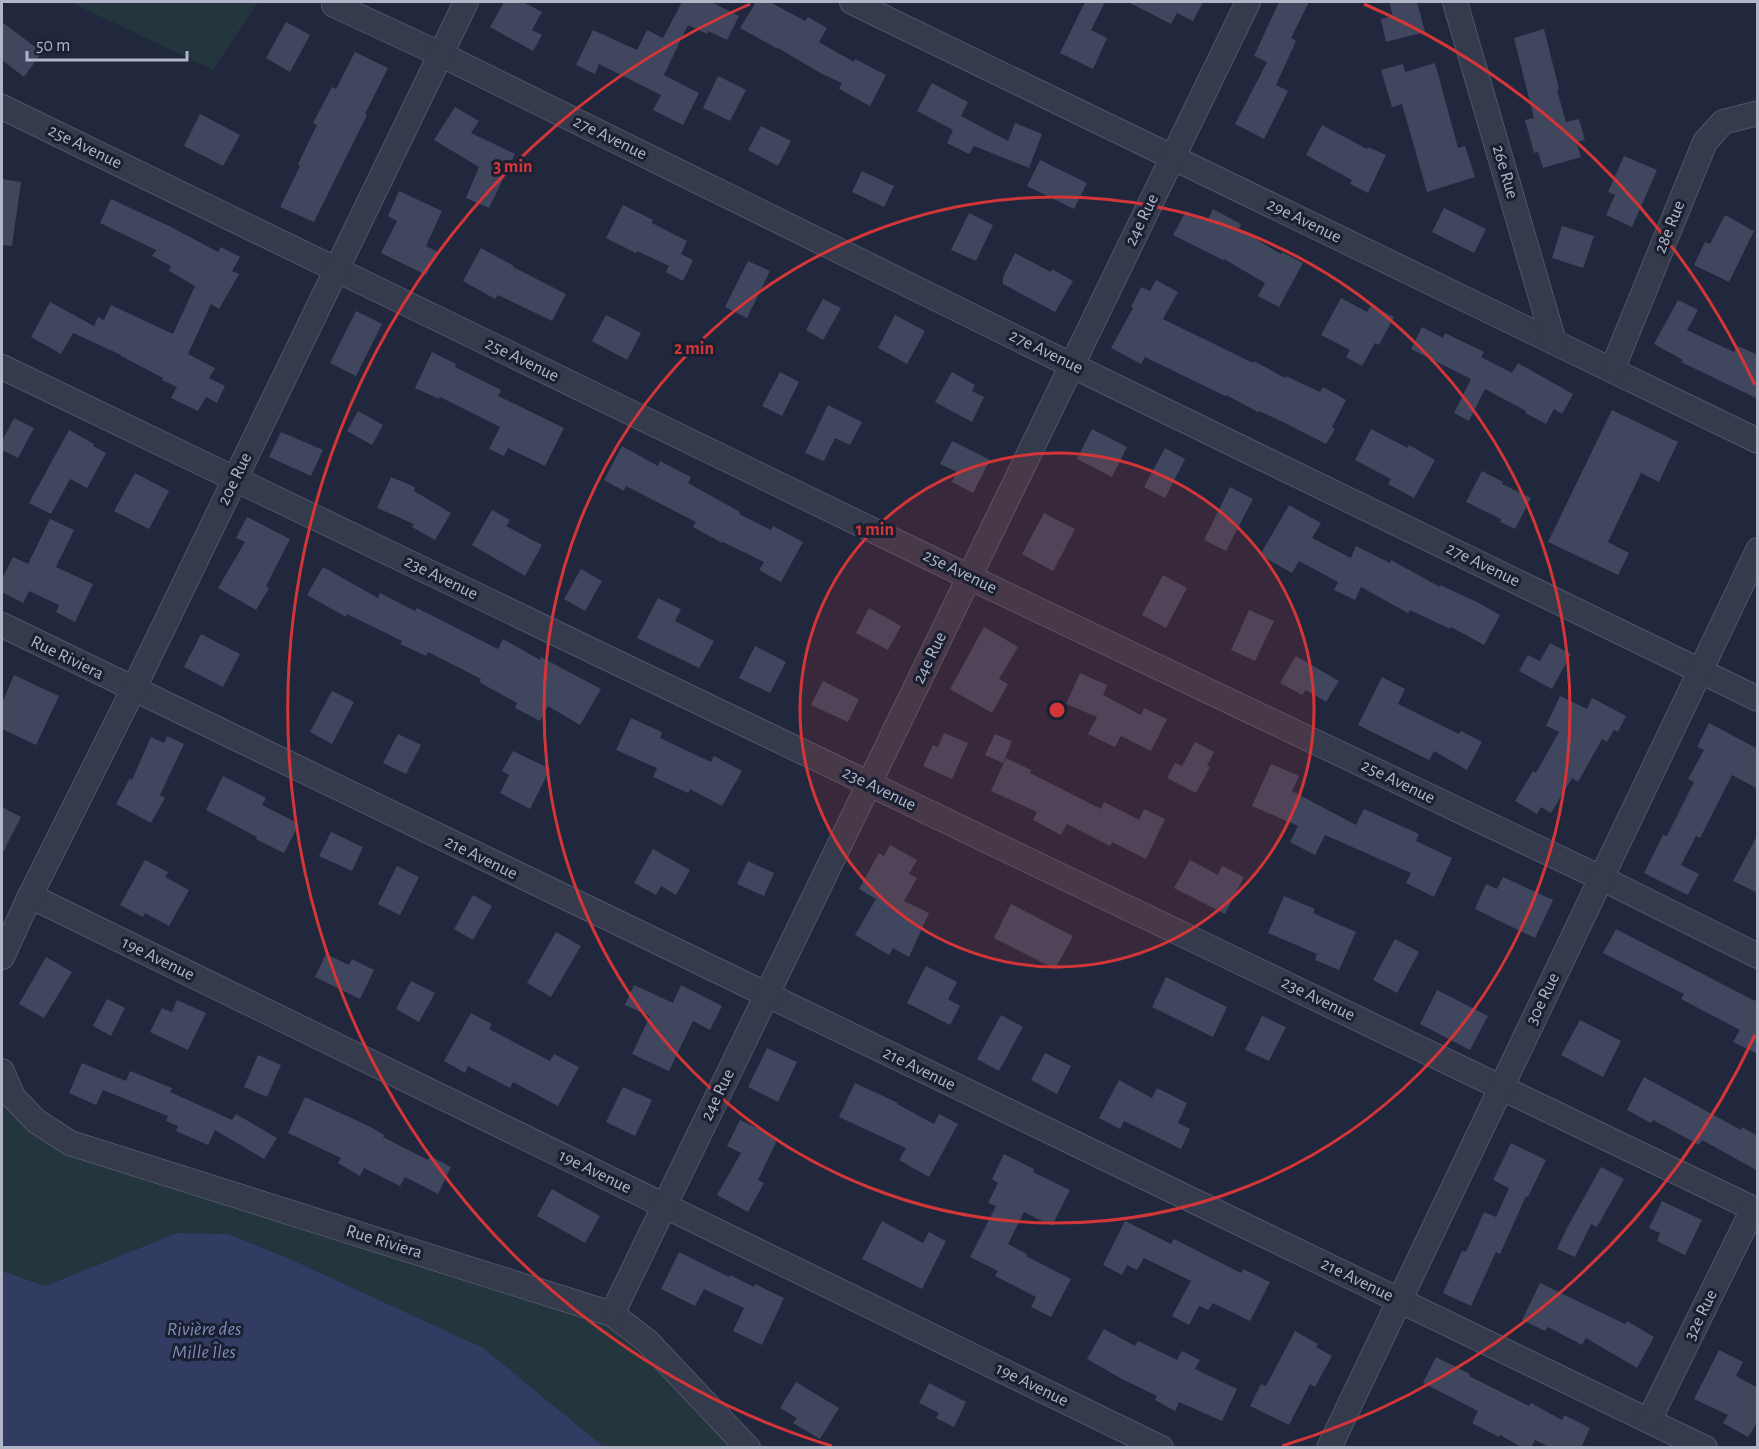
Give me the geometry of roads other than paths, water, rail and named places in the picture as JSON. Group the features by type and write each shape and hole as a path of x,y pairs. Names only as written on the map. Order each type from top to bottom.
{"street":[{"name":"20e Rue","path":"2,957 466,2"},
{"name":"29e Avenue","path":"852,2 1758,441"},
{"name":"24e Rue","path":"612,1314 1248,2"},
{"name":"26e Rue","path":"1455,2 1554,342"},
{"name":"27e Avenue","path":"334,5 441,54 1071,365 1758,699"},
{"name":"25e Avenue","path":"2,106 969,577 1601,878 1758,956"},
{"name":"28e Rue","path":"1612,370 1705,142 1723,122 1758,113"},
{"name":"23e Avenue","path":"2,367 1755,1210"},
{"name":"30e Rue","path":"1329,1448 1758,550"},
{"name":"Rue Riviera","path":"2,625 133,690"},
{"name":"21e Avenue","path":"133,690 1705,1448"},
{"name":"19e Avenue","path":"30,896 1161,1448"},
{"name":"Rue Riviera","path":"2,1071 13,1096 36,1121 70,1143 612,1314 646,1341 748,1448"},
{"name":"32e Rue","path":"1649,1420 1755,1210"}],"water":[{"name":"Rivière des Mille Îles","path":"177,1233 228,1234 290,1259 483,1348 604,1447 2,1447 2,1271 45,1286"}]}
